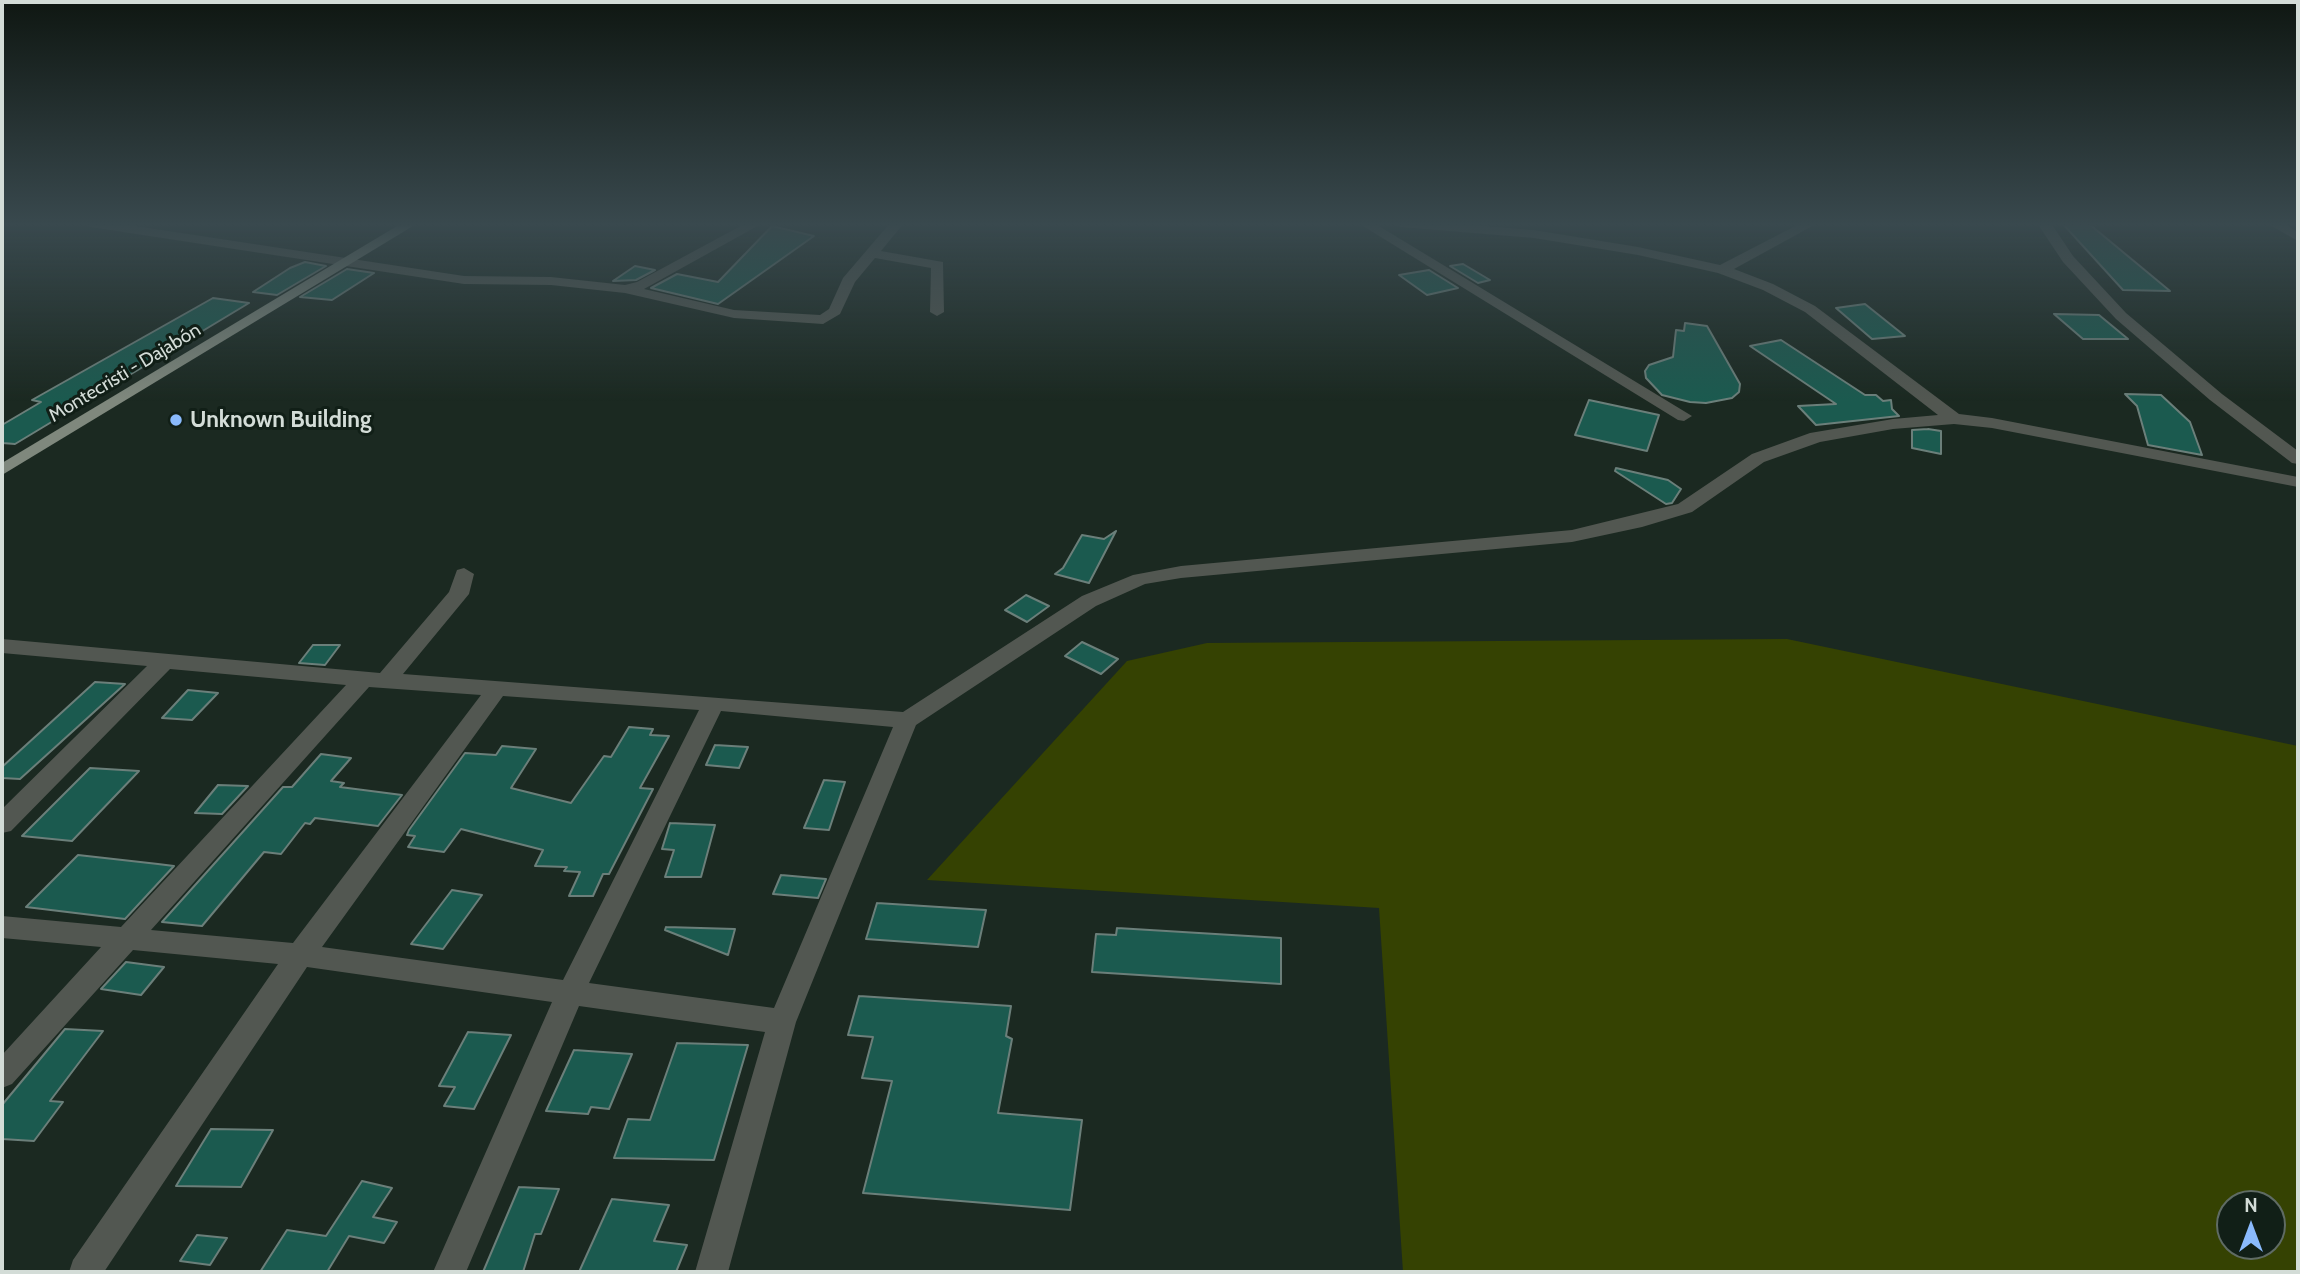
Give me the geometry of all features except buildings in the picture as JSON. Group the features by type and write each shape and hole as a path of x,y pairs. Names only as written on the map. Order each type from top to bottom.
{"main road":[{"name":"Montecristi - Dajabón","path":"2,470 313,282"}],"street":[{"path":"564,282 625,289 734,314 823,320 835,311 847,282"},
{"path":"625,289 647,282"},
{"path":"937,313 938,282"},
{"path":"1463,282 1684,416"},
{"path":"1756,282 1810,309 1954,419"},
{"path":"2089,282 2120,316 2216,397 2298,459"},
{"path":"712,1272 782,1022 907,720 1089,601 1140,579 1181,572 1585,533 1635,523 1685,508 1758,458 1816,437 1893,424 1954,419 1992,422 2298,482"},
{"path":"2,1075 123,940 459,594 464,574"},
{"path":"7,651 164,660 496,690 714,703 907,720"},
{"path":"2,824 164,660"},
{"path":"85,1272 300,955 496,690"},
{"path":"449,1272 570,994 714,703"},
{"path":"2,927 300,955 782,1022"}],"green space":[{"path":"1787,639 2298,746 2298,1272 1403,1272 1379,908 927,880 1127,661 1207,643"}],"place":[{"name":"Unknown Building","path":"176,420"}]}
